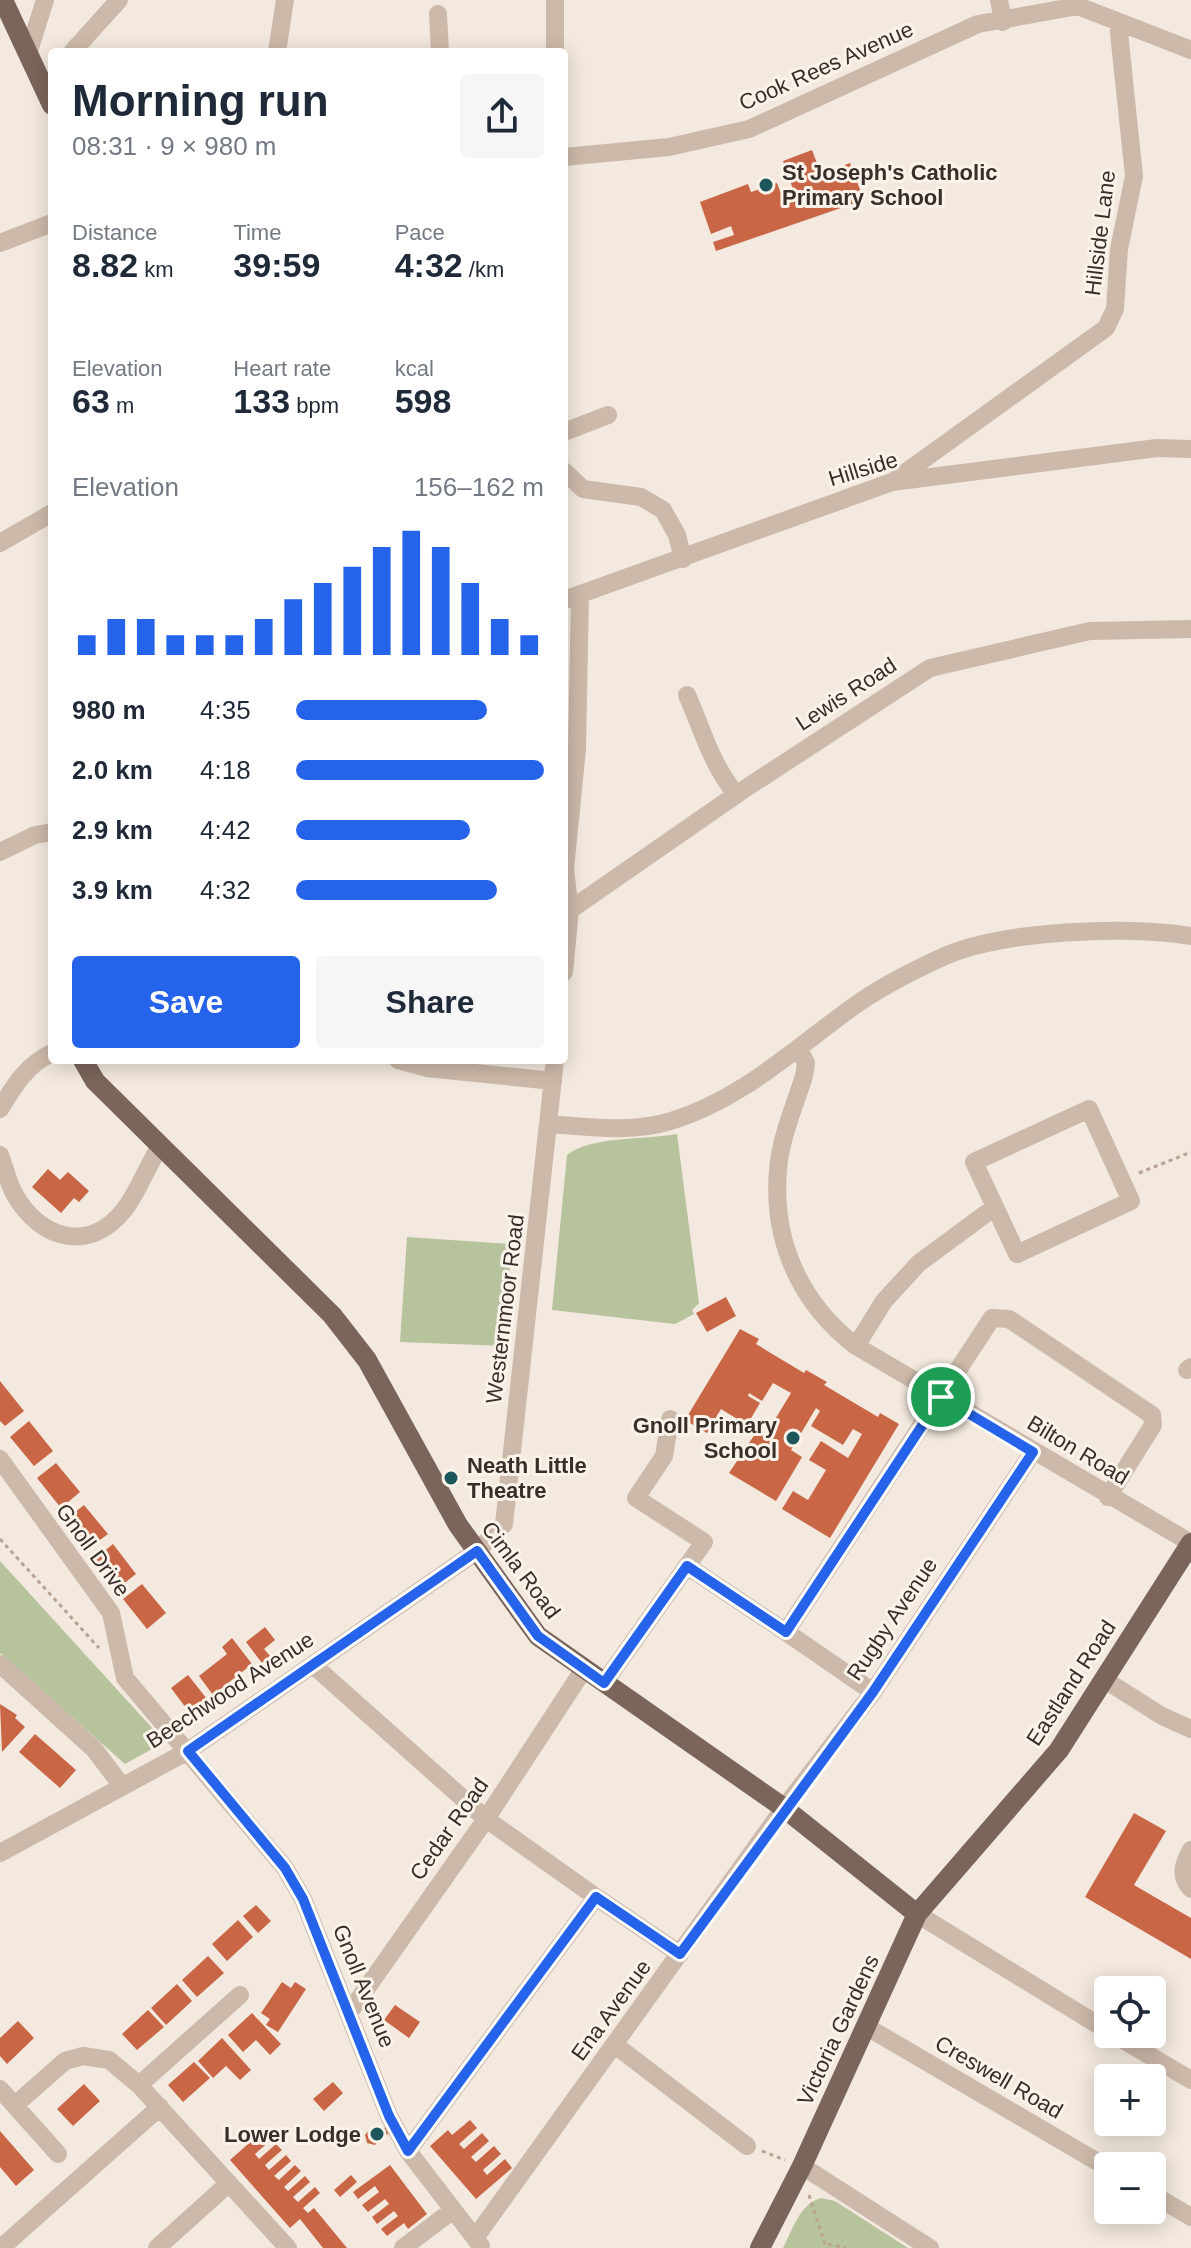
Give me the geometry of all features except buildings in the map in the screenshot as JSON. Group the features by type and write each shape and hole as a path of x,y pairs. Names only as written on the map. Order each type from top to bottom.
{"main road":[{"path":"3,0 28,54 48,87"},
{"name":"Cimla Road","path":"85,1064 95,1081 332,1315 367,1360 458,1525 538,1636 784,1808 917,1914"},
{"name":"Eastland Road","path":"917,1914 1059,1750 1191,1543"},
{"name":"Victoria Gardens","path":"760,2248 802,2166 917,1914"}],"street":[{"path":"28,54 45,0"},
{"path":"76,48 119,0"},
{"path":"278,48 285,0"},
{"path":"555,0 555,48"},
{"path":"999,0 1003,22"},
{"name":"Cook Rees Avenue","path":"568,157 669,147 749,129 978,24 1003,22 1078,6 1191,50"},
{"path":"438,14 440,48"},
{"name":"Hillside Lane","path":"892,482 1106,328 1115,309 1119,249 1134,176 1118,23"},
{"path":"0,243 48,225"},
{"path":"568,430 608,415"},
{"name":"Hillside","path":"572,598 892,482 1157,448 1191,449"},
{"path":"568,475 583,489 641,497 663,510 677,535 683,559"},
{"path":"0,543 48,515"},
{"path":"568,839 577,749 572,598"},
{"name":"Lewis Road","path":"570,910 736,794 930,668 1090,631 1191,629"},
{"path":"687,695 704,744 720,775 736,794"},
{"path":"0,852 35,835 48,833"},
{"path":"568,900 568,931"},
{"path":"550,1124 636,1128 669,1122 709,1107 748,1086 853,1006 947,955 1027,936 1146,931 1191,936"},
{"name":"Bilton Road","path":"798,1048 806,1063 804,1076 778,1168 784,1247 813,1307 856,1346 1108,1497 1191,1543"},
{"path":"0,1109 21,1077 39,1059 48,1055"},
{"path":"412,1064 553,1081"},
{"name":"Westernmoor Road","path":"477,1551 504,1524 555,1064"},
{"path":"1089,1109 1131,1201 1017,1254 995,1207 974,1162 1089,1109"},
{"path":"0,1155 13,1192 30,1216 54,1234 74,1237 95,1233 113,1223 127,1207 160,1146"},
{"path":"856,1346 884,1301 919,1263 995,1207"},
{"path":"786,1632 992,1318 1009,1319 1154,1419 1108,1497"},
{"path":"604,1683 704,1542 636,1498 664,1456 670,1419"},
{"name":"Rugby Avenue","path":"784,1808 873,1692 1033,1452"},
{"name":"Gnoll Drive","path":"0,1459 111,1613 125,1678 188,1751"},
{"name":"Beechwood Avenue","path":"0,1853 188,1751 477,1551"},
{"path":"687,1566 873,1692"},
{"path":"0,1664 94,1749 122,1786"},
{"path":"313,1665 486,1819 680,1954"},
{"name":"Cedar Road","path":"349,2013 486,1819 584,1669"},
{"path":"1105,1680 1162,1716 1191,1729"},
{"name":"Gnoll Avenue","path":"188,1751 285,1868 303,1899 389,2116 408,2151 478,2243"},
{"name":"Ena Avenue","path":"478,2243 784,1808"},
{"path":"1191,1850 1182,1871 1184,1881 1191,1889"},
{"path":"408,2151 596,1897"},
{"path":"917,1914 1094,2022"},
{"path":"139,2085 240,1995"},
{"name":"Creswell Road","path":"867,2027 1094,2160"},
{"path":"615,2045 747,2146"},
{"path":"1137,2048 1191,2080"},
{"path":"15,2105 55,2067 83,2056 109,2060 160,2107 288,2248"},
{"path":"0,2089 58,2154"},
{"path":"1,2248 160,2107"},
{"path":"802,2166 930,2248"},
{"path":"157,2248 229,2183"},
{"path":"1166,2202 1191,2217"},
{"path":"403,2248 453,2210"}],"path":[{"path":"1121,1179 1191,1152"},
{"path":"1,1541 105,1655"},
{"path":"747,2146 802,2166 813,2211 827,2246 846,2248"}],"green space":[{"path":"677,1134 699,1303 692,1310 694,1314 675,1324 552,1310 567,1155 603,1142"},
{"path":"407,1237 511,1244 506,1346 400,1342"},
{"path":"0,1561 163,1743 125,1764 0,1653"},
{"path":"821,2198 835,2201 908,2248 783,2248 802,2212"}],"place":[{"name":"St Joseph's Catholic Primary School","path":"766,185"},
{"name":"Gnoll Primary School","path":"793,1438"},
{"name":"Neath Little Theatre","path":"451,1478"},
{"name":"Lower Lodge","path":"377,2134"}],"route":[{"path":"941,1397 1033,1452 873,1692 784,1808 680,1954 596,1897 408,2151 389,2116 303,1899 285,1868 188,1751 477,1551 538,1636 604,1683 687,1566 786,1632 941,1397"}]}
